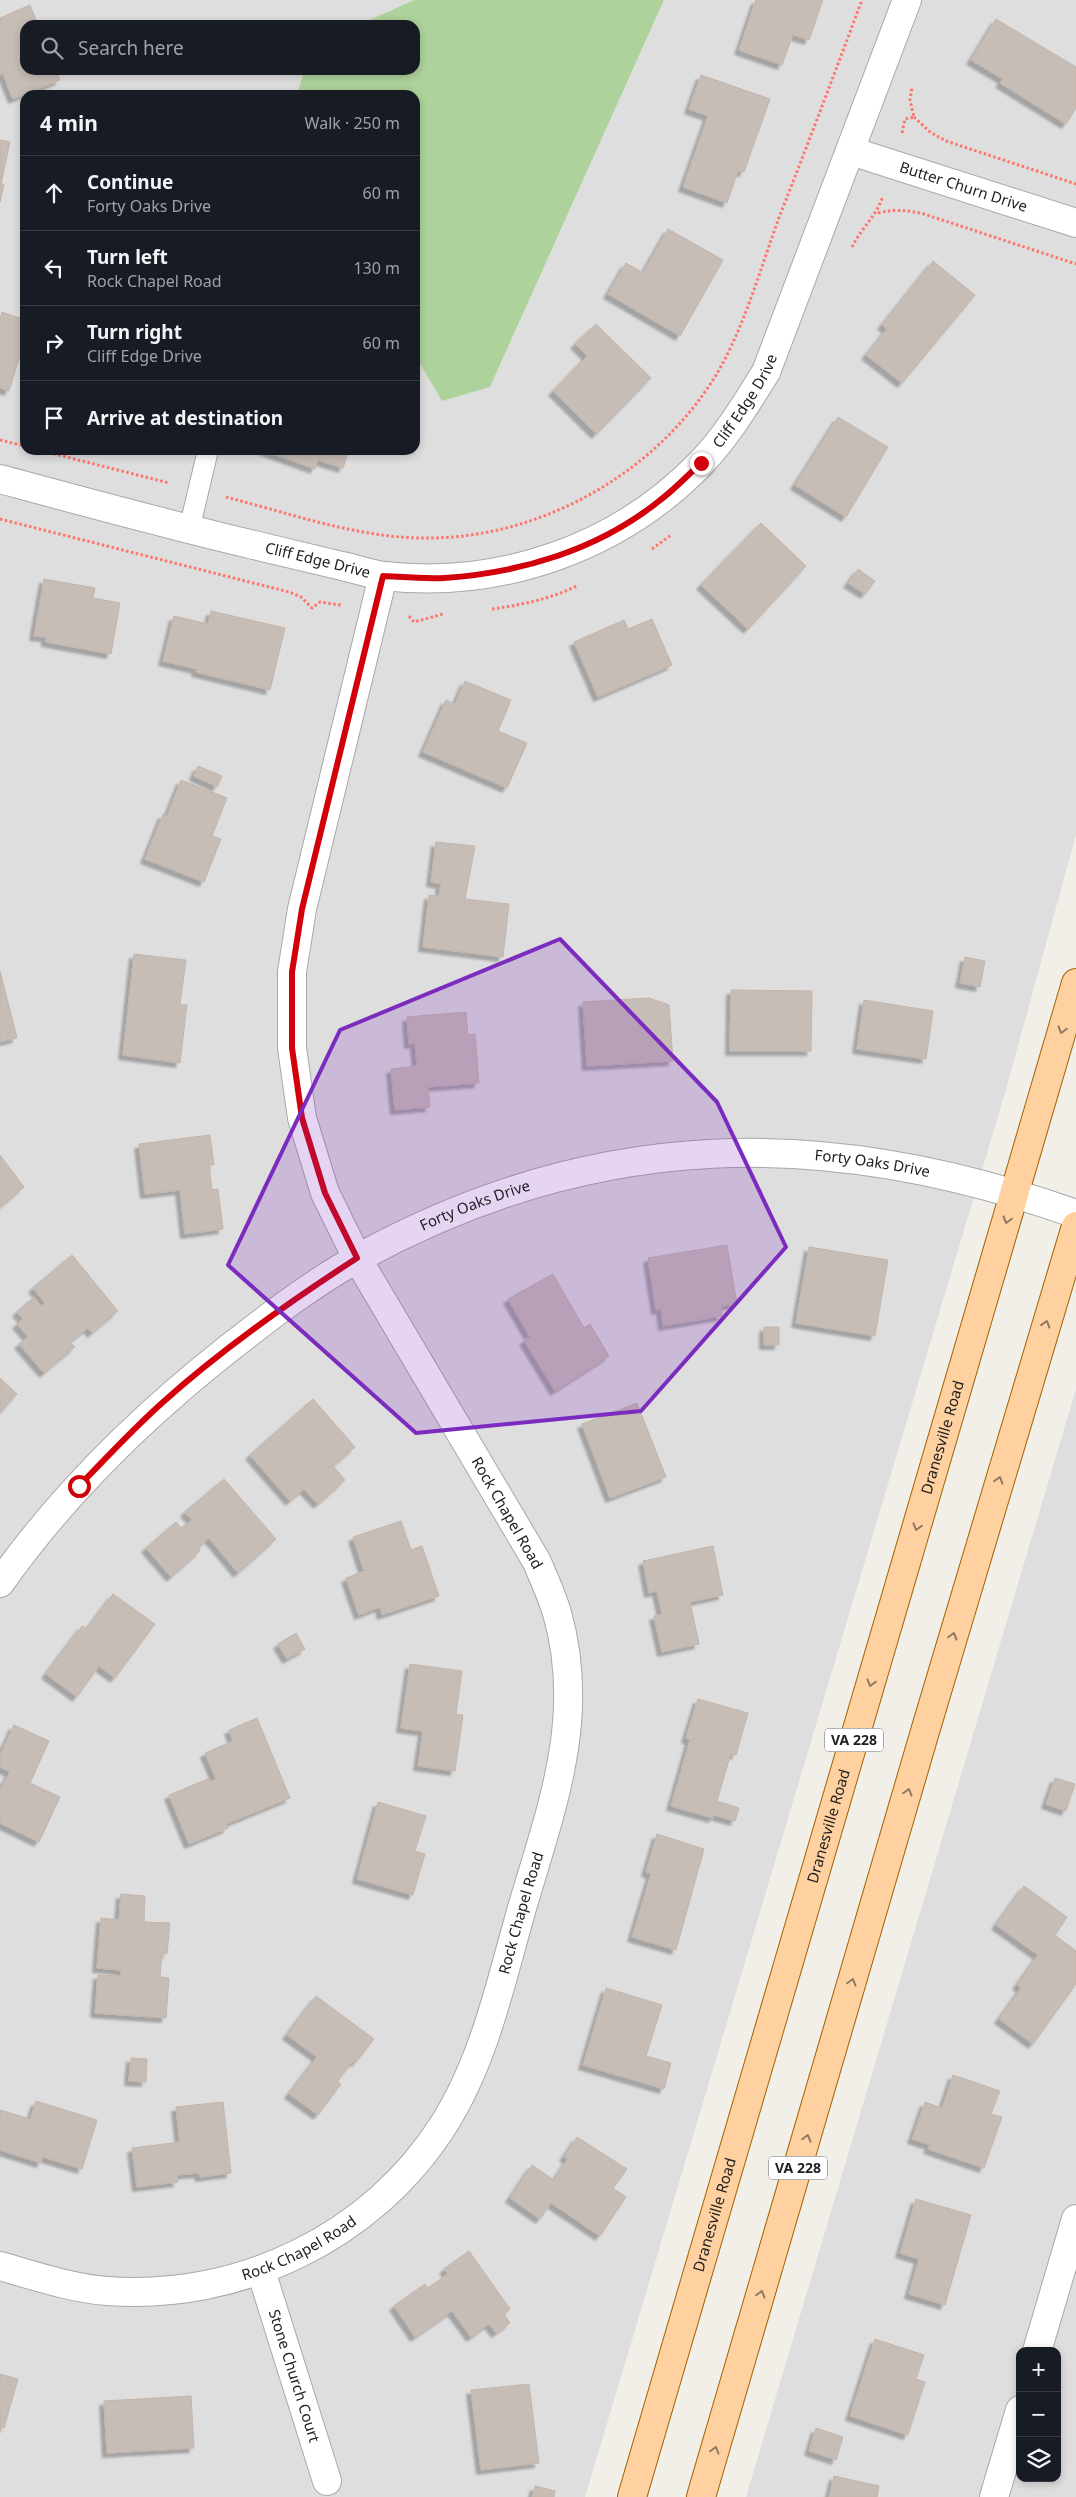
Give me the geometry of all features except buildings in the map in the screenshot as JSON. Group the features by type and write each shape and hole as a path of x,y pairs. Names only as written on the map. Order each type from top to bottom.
{"main road":[{"name":"Dranesville Road","path":"632,2497 1076,983"},
{"name":"VA 228","path":"701,2497 1076,1226"}],"street":[{"name":"Cliff Edge Drive","path":"0,480 189,530 383,576 442,578 496,573 553,558 609,534 659,502 701,463 736,421 766,372 907,0"},
{"name":"Butter Churn Drive","path":"851,151 1076,223"},
{"name":"Rock Chapel Road","path":"0,2266 47,2280 106,2291 156,2291 209,2285 261,2271 313,2248 363,2214 405,2175 444,2125 471,2074 491,2016 562,1771 569,1722 568,1668 557,1613 537,1562 357,1258 325,1193 302,1118 292,1048 292,972 302,909 383,576"},
{"name":"Forty Oaks Drive","path":"0,1583 79,1486 160,1404 287,1303 357,1258 422,1224 502,1193 579,1171 666,1156 754,1151 842,1156 926,1170 1015,1192 1076,1214"},
{"path":"1038,2347 1076,2219"},
{"name":"Stone Church Court","path":"261,2271 327,2481"},
{"path":"994,2497 1016,2423"}],"lane":[{"path":"189,530 207,455"}],"path":[{"path":"59,455 371,533 433,538 507,528 547,515 626,474 655,449 685,417 712,382 739,327 862,0"},
{"path":"912,84 910,100 914,117 930,132 946,141 1076,184"},
{"path":"850,250 864,227 877,214 894,165 905,119 914,117"},
{"path":"877,214 892,210 907,210 924,214 1076,264"},
{"path":"0,440 20,445"},
{"path":"0,519 289,592 301,597 312,608 320,602 409,615 414,622 449,613"},
{"path":"644,553 659,545 673,534"},
{"path":"483,610 520,605 563,593 580,585"}],"highlighted area":[{"path":"560,939 717,1102 786,1247 641,1411 416,1433 228,1265 340,1030"}],"shaded area":[{"path":"0,0 414,0 369,20 20,20 20,75 303,75 298,90 20,90 20,455 420,455 420,363 442,400 490,387 664,0 1076,0 1076,835 1005,1093 585,2497 0,2497"},
{"path":"1076,1389 1076,2497 746,2497"}],"green space":[{"path":"414,0 664,0 490,387 442,401 420,364 420,90 298,90 303,75 420,75 420,20 369,20"}],"route":[{"path":"79,1486 160,1404 186,1382 287,1303 357,1258 325,1193 302,1118 292,1048 292,972 302,909 383,576 442,578 496,573 553,558 609,534 659,502 701,463"}]}
